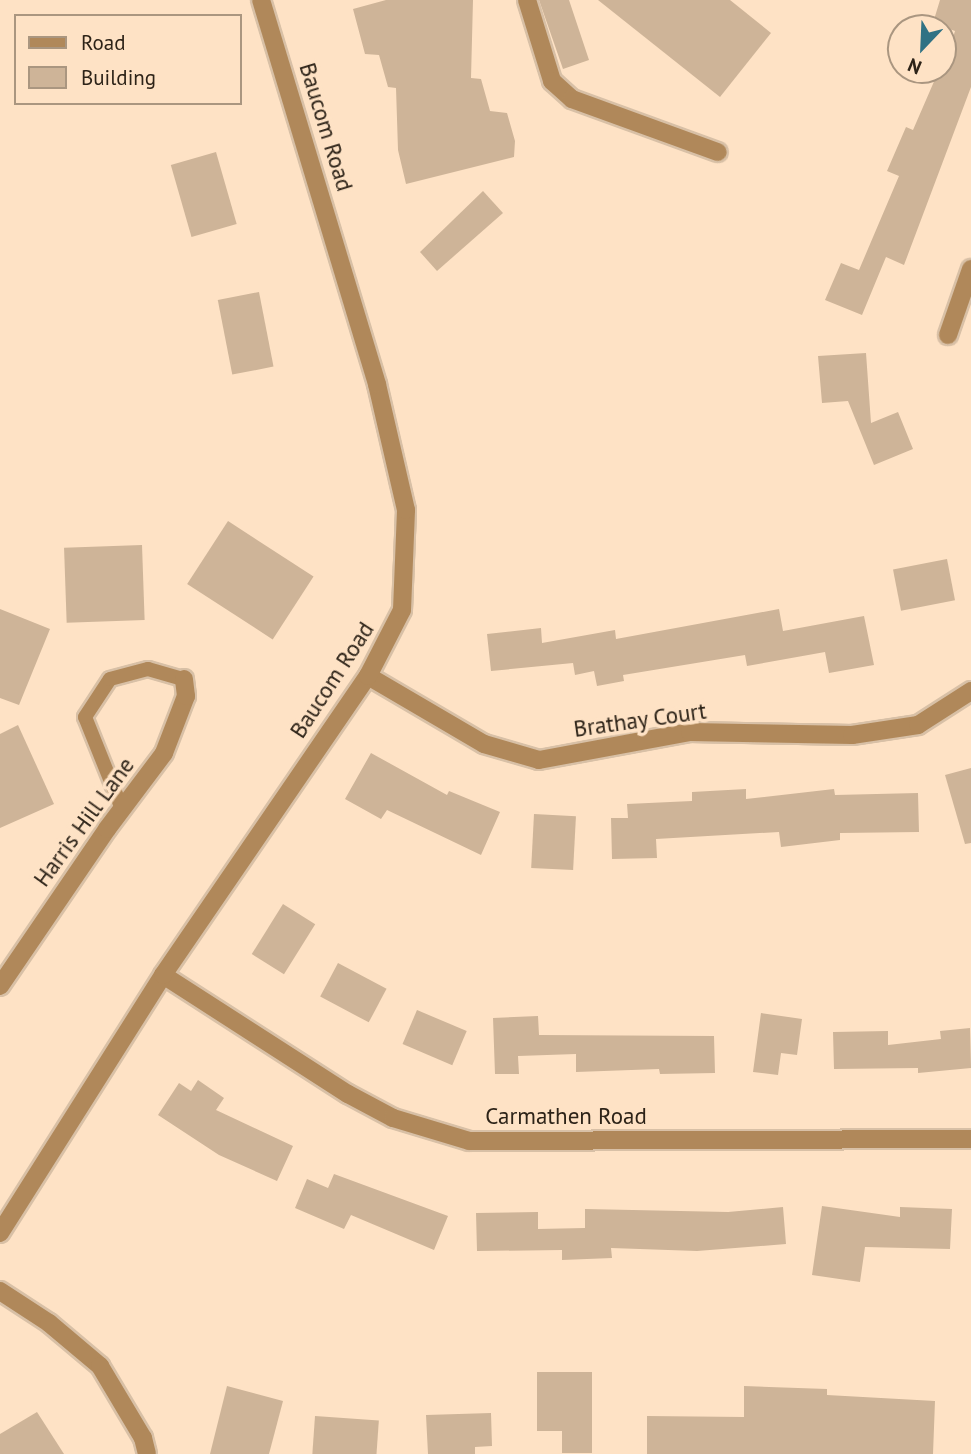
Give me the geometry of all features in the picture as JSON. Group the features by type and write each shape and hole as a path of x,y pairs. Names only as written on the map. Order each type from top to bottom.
{"street":[{"name":"Baucom Road","path":"0,1233 163,975 368,676 402,610 409,534 377,384 261,0"},
{"path":"527,0 552,80 572,99 718,152"},
{"path":"948,335 971,269"},
{"name":"Brathay Court","path":"368,676 484,744 539,760 690,732 852,735 918,725 971,691"},
{"name":"Harris Hill Lane","path":"0,986 122,808 164,753 179,724 187,696 184,679"},
{"name":"Carmathen Road","path":"163,975 348,1094 393,1118 469,1141 971,1139"},
{"path":"0,1291 100,1366 143,1438 147,1454"}],"lane":[{"path":"122,808 85,717 110,679 148,669 184,679"}],"building":[{"path":"386,0 473,0 471,78 481,79 490,111 507,113 515,141 514,157 406,184 398,150 396,88 388,87 379,55 365,54 353,9"},
{"path":"539,0 569,0 589,60 563,69"},
{"path":"598,0 730,0 771,33 720,97"},
{"path":"940,0 971,0 971,87 904,265 886,257 862,315 825,300 841,263 859,270 899,176 887,171 906,127 913,130 933,84 957,84 957,14 936,14"},
{"path":"216,152 237,224 191,237 171,165"},
{"path":"483,191 503,213 437,271 420,252"},
{"path":"259,292 274,367 232,375 218,300"},
{"path":"866,353 871,423 898,412 913,449 874,465 848,401 822,403 818,356"},
{"path":"228,521 314,577 273,639 187,584"},
{"path":"142,545 145,620 67,623 64,548"},
{"path":"947,559 955,600 901,611 893,569"},
{"path":"0,609 50,629 19,705 0,698"},
{"path":"779,609 783,631 864,616 874,665 829,673 825,652 747,666 745,655 623,675 624,681 597,686 594,671 575,675 573,663 491,671 487,634 541,628 542,643 615,630 616,639"},
{"path":"18,725 54,804 0,828 0,734"},
{"path":"371,753 447,795 449,791 500,812 481,855 387,810 381,819 345,799"},
{"path":"971,768 971,843 965,844 945,775"},
{"path":"746,789 746,799 834,789 835,795 918,793 919,832 840,833 840,840 781,847 779,832 656,839 657,858 612,859 611,818 628,818 627,804 692,801 692,792"},
{"path":"534,814 576,816 573,870 531,868"},
{"path":"283,904 315,924 284,974 252,954"},
{"path":"338,963 387,989 369,1022 320,997"},
{"path":"417,1010 467,1031 452,1065 403,1044"},
{"path":"761,1013 802,1019 797,1055 781,1053 778,1075 753,1072"},
{"path":"538,1016 539,1035 714,1036 715,1073 660,1074 659,1069 576,1072 576,1054 518,1056 519,1074 495,1074 493,1018"},
{"path":"970,1028 971,1068 918,1073 918,1068 834,1069 833,1032 888,1031 888,1045 941,1039 940,1031"},
{"path":"198,1080 224,1098 216,1110 293,1146 277,1181 219,1155 158,1115 179,1083 191,1091"},
{"path":"334,1174 448,1216 434,1250 351,1215 344,1229 295,1208 307,1179 328,1188"},
{"path":"822,1206 900,1217 900,1207 952,1209 950,1249 865,1247 860,1282 812,1275"},
{"path":"783,1207 786,1244 697,1251 611,1248 612,1258 562,1260 562,1250 477,1251 476,1213 538,1212 538,1229 585,1228 585,1209 728,1212"},
{"path":"537,1372 592,1372 592,1453 562,1453 562,1431 537,1431"},
{"path":"227,1386 283,1401 269,1454 210,1454"},
{"path":"744,1386 827,1389 827,1395 935,1401 933,1454 647,1454 647,1416 744,1417"},
{"path":"37,1412 64,1454 0,1454 0,1434"},
{"path":"491,1413 492,1446 475,1447 475,1454 428,1454 426,1415"},
{"path":"315,1416 379,1420 376,1454 312,1454"}]}
